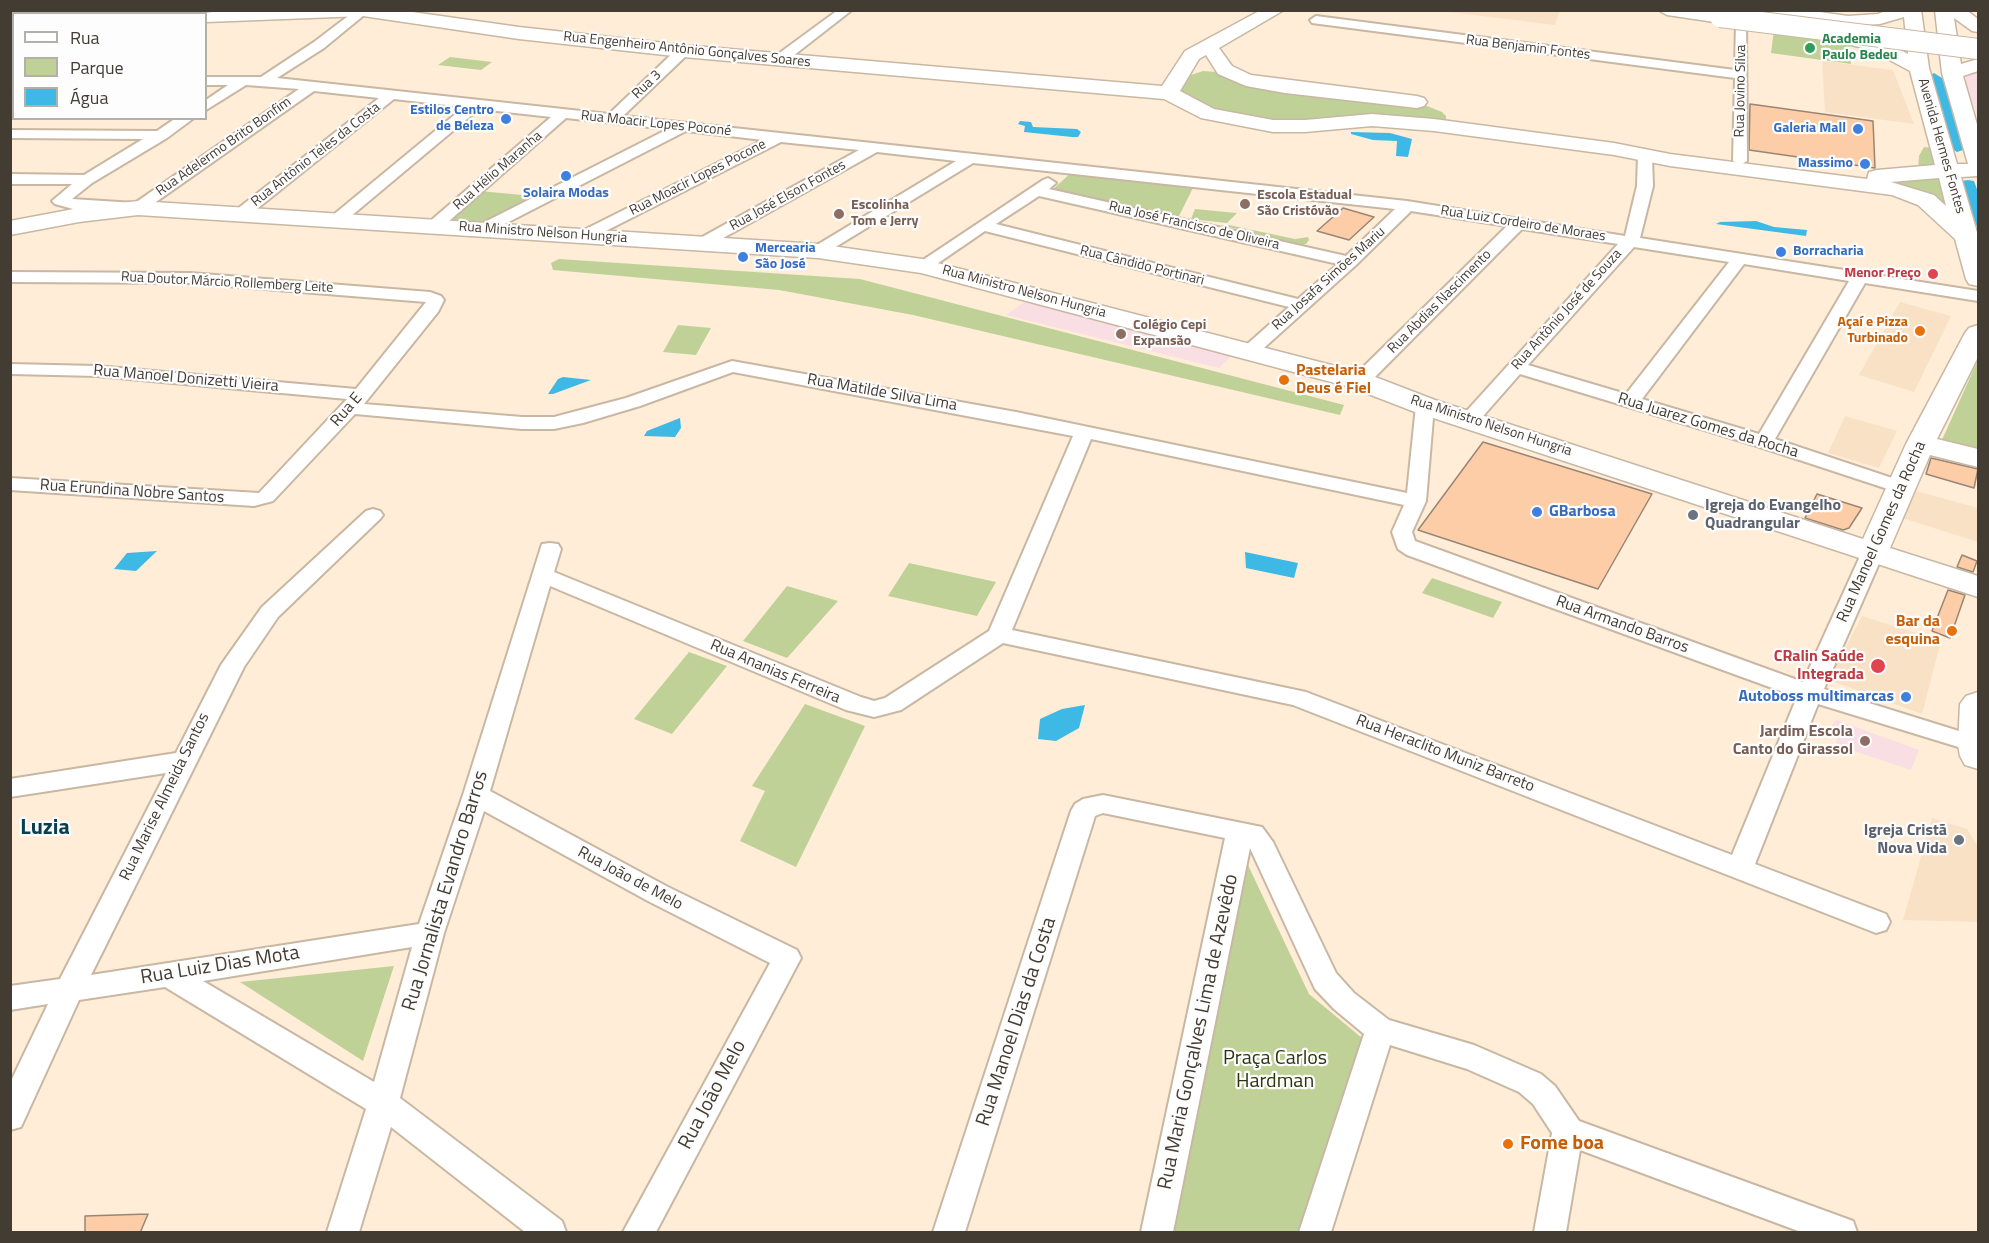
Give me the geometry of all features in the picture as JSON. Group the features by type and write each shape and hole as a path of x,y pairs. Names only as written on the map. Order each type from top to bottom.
{"street":[{"path":"779,60 846,10"},
{"path":"1173,85 1192,55 1275,10"},
{"path":"1669,10 1723,13 1978,44"},
{"path":"1669,10 1836,20 1880,19 1910,10"},
{"name":"Avenida Hermes Fontes","path":"1910,10 1919,69 1924,142 1948,170 1978,279"},
{"name":"Avenida Hermes Fontes","path":"1944,10 1952,73 1978,162"},
{"path":"1954,10 1978,27"},
{"path":"264,81 319,45 363,11"},
{"name":"Rua Engenheiro Antônio Gonçalves Soares","path":"207,16 363,11 519,33 779,60 1173,85"},
{"path":"1723,13 1978,49"},
{"path":"1748,16 1878,46 1919,69"},
{"name":"Rua Jovino Silva","path":"1740,161 1741,75 1748,16"},
{"path":"1878,46 1893,43 1900,35 1895,27 1880,19"},
{"name":"Rua Benjamin Fontes","path":"1316,20 1741,75"},
{"path":"1978,38 1966,41 1964,44 1966,50 1978,57"},
{"path":"1208,45 1225,70"},
{"name":"Rua 3","path":"611,120 683,51"},
{"path":"1952,73 1978,65"},
{"path":"1173,85 1197,69 1225,70 1262,84 1421,103 1441,119 1645,156 1824,175 1878,177 1905,173 1978,170"},
{"path":"207,105 245,80"},
{"name":"Rua Moacir Lopes Poconé","path":"207,81 264,81 1066,168"},
{"path":"1173,85 1208,114 1273,126 1305,126 1372,120 1466,121 1487,126 1740,161 1887,187 1917,195 1926,200 1968,238"},
{"name":"Rua Adelermo Brito Bonfim","path":"138,208 310,87"},
{"name":"Rua Antônio Teles da Costa","path":"242,213 390,96"},
{"path":"338,219 475,105"},
{"name":"Rua Hélio Maranha","path":"434,226 561,115"},
{"path":"10,179 87,180 184,120"},
{"path":"483,229 684,127"},
{"path":"10,134 163,135"},
{"name":"Rua Moacir Lopes Pocone","path":"584,236 780,137"},
{"path":"1905,173 1924,142"},
{"name":"Rua José Elson Fontes","path":"701,244 874,147"},
{"name":"Rua Antônio José de Souza","path":"1470,419 1630,241 1634,234 1645,186 1645,156"},
{"path":"819,252 971,158"},
{"path":"922,266 1038,191 1066,168"},
{"name":"Rua Luiz Cordeiro de Moraes","path":"1066,168 1407,206 1978,296"},
{"name":"Rua Ministro Nelson Hungria","path":"87,180 62,197 60,201 819,252 922,266 1360,381 1425,406 1978,587"},
{"name":"Rua José Francisco de Oliveira","path":"1038,191 1350,262"},
{"name":"Rua Josafa Simões Mariu","path":"1250,351 1350,262 1407,206"},
{"name":"Rua Ministro Nelson Hungria","path":"11,228 62,217 138,208"},
{"name":"Rua Abdias Nascimento","path":"1360,381 1520,222"},
{"name":"Rua Cândido Portinari","path":"983,226 1300,305"},
{"path":"1630,402 1740,258"},
{"name":"Rua Doutor Márcio Rollemberg Leite","path":"10,277 211,280 430,297 435,300 432,308"},
{"path":"1764,442 1860,277"},
{"name":"Rua E","path":"254,500 266,497 274,491 355,401 432,308"},
{"name":"Rua Manoel Gomes da Rocha","path":"1740,868 1810,693 1874,552 1900,487 1978,333"},
{"name":"Rua Matilde Silva Lima","path":"355,401 522,423 554,423 633,402 732,366 1084,432 1416,501"},
{"name":"Rua Juarez Gomes da Rocha","path":"1515,367 1764,442 1900,487"},
{"name":"Rua Manoel Donizetti Vieira","path":"10,369 98,371 355,401"},
{"name":"Rua Armando Barros","path":"1425,406 1416,501 1402,532 1405,544 1415,550 1810,693 1977,750"},
{"path":"999,635 1084,432"},
{"path":"1920,444 1978,458"},
{"name":"Rua Erundina Nobre Santos","path":"10,484 254,500"},
{"name":"Rua Marise Almeida Santos","path":"10,1116 70,987 232,665 270,612 373,515"},
{"name":"Rua Jornalista Evandro Barros","path":"343,1233 383,1103 430,933 476,795 550,549"},
{"name":"Rua Ananias Ferreira","path":"543,575 854,705 874,709 893,704 999,635"},
{"name":"Rua Heraclito Muniz Barreto","path":"999,635 1298,698 1876,922"},
{"path":"1977,750 1978,704"},
{"path":"10,788 184,761"},
{"name":"Rua João de Melo","path":"476,795 658,894 786,958"},
{"name":"Rua Manoel Dias da Costa","path":"949,1233 1084,811 1102,804 1240,831"},
{"path":"1240,831 1253,834 1260,842 1325,981 1344,1001 1380,1030 1474,1058 1530,1083 1544,1095 1568,1131 1841,1233"},
{"name":"Rua Maria Gonçalves Lima de Azevêdo","path":"1157,1233 1240,831"},
{"name":"Rua Luiz Dias Mota","path":"10,998 430,933"},
{"name":"Rua João Melo","path":"639,1233 786,958"},
{"path":"169,975 383,1103 550,1233"},
{"path":"1315,1233 1380,1030"},
{"path":"1550,1233 1568,1131"}],"shaded area":[{"path":"1441,11 1560,11 1555,25"},
{"path":"1822,61 1893,70 1914,124 1825,112"},
{"path":"1978,69 1978,118 1966,84 1966,75"},
{"name":"Colégio Cepi Expansão","path":"1027,300 1234,353 1219,368 1006,315"},
{"path":"1900,302 1951,316 1914,392 1859,375"},
{"path":"1845,416 1897,431 1879,468 1828,453"},
{"path":"1909,489 1978,508 1978,542 1899,517"},
{"path":"1862,616 1941,641 1922,714 1829,680"},
{"name":"Jardim Escola Canto do Girassol","path":"1836,720 1919,750 1911,770 1836,745 1837,736 1828,730"},
{"path":"1932,818 1967,829 1978,846 1978,922 1903,920"}],"green space":[{"name":"Academia Paulo Bedeu","path":"1774,30 1849,44 1851,64 1771,53"},
{"path":"450,57 492,62 481,70 438,65"},
{"path":"1203,71 1217,72 1243,83 1284,91 1427,106 1442,112 1446,116 1446,121 1298,124 1203,111 1179,94 1182,78"},
{"path":"1924,147 1931,148 1949,212 1859,178 1870,179 1918,170 1919,156"},
{"path":"1073,171 1195,184 1178,218 1051,191"},
{"path":"479,191 534,196 485,225 446,222"},
{"path":"1195,209 1237,213 1227,223 1191,219"},
{"path":"1221,225 1295,239 1308,237 1309,240 1306,244 1301,245"},
{"path":"559,259 860,279 1344,405 1340,415 913,315 779,290 553,270 551,263"},
{"path":"678,325 711,328 696,355 663,352"},
{"path":"1978,360 1978,452 1941,442"},
{"path":"909,563 996,582 977,616 888,596"},
{"path":"1432,578 1502,602 1493,618 1422,593"},
{"path":"787,586 838,601 787,658 743,641"},
{"path":"689,652 727,666 672,734 634,719"},
{"path":"805,704 865,726 796,867 740,841 765,791 752,786"},
{"name":"Praça Carlos Hardman","path":"1239,846 1309,994 1368,1043 1308,1232 1160,1232"},
{"path":"394,966 363,1061 240,982"}],"water":[{"path":"1020,121 1031,122 1033,127 1077,129 1081,132 1078,137 1072,137 1024,132 1025,126 1018,124"},
{"path":"1351,132 1390,133 1412,139 1408,157 1396,156 1397,141 1373,140 1351,134"},
{"path":"1756,221 1774,227 1807,230 1806,236 1716,224"},
{"path":"563,377 591,380 548,394 558,379"},
{"path":"680,418 681,428 675,437 644,436 647,431"},
{"path":"157,551 136,571 114,569 127,553"},
{"path":"1245,552 1298,563 1294,578 1246,568"},
{"path":"1085,705 1079,728 1056,741 1038,739 1040,719 1062,709"}],"building":[{"path":"1750,104 1873,121 1875,168 1749,150"},
{"path":"1343,208 1374,217 1349,240 1317,231"},
{"name":"GBarbosa","path":"1483,442 1652,494 1598,589 1418,530"},
{"path":"1931,458 1978,469 1974,488 1926,474"},
{"path":"1817,494 1862,508 1849,528 1843,530 1805,518"},
{"path":"1962,555 1977,561 1973,572 1957,567"},
{"path":"1948,590 1965,595 1950,638 1932,631"},
{"path":"148,1214 140,1233 85,1233 85,1216"}],"waterway":[{"path":"1934,78 1957,147"},
{"path":"1968,185 1978,221"}],"place":[{"name":"Academia Paulo Bedeu","path":"1810,48"},
{"name":"Estilos Centro de Beleza","path":"506,119"},
{"name":"Galeria Mall","path":"1858,129"},
{"name":"Massimo","path":"1865,164"},
{"name":"Solaira Modas","path":"566,176"},
{"name":"Escola Estadual São Cristóvão","path":"1245,204"},
{"name":"Escolinha Tom e Jerry","path":"839,214"},
{"name":"Borracharia","path":"1781,252"},
{"name":"Mercearia São José","path":"743,257"},
{"name":"Menor Preço","path":"1933,274"},
{"name":"Açaí e Pizza Turbinado","path":"1920,331"},
{"name":"Colégio Cepi Expansão","path":"1121,334"},
{"name":"Pastelaria Deus é Fiel","path":"1284,380"},
{"name":"GBarbosa","path":"1537,512"},
{"name":"Igreja do Evangelho Quadrangular","path":"1693,515"},
{"name":"Bar da esquina","path":"1952,631"},
{"name":"CRalin Saúde Integrada","path":"1878,666"},
{"name":"Autoboss multimarcas","path":"1906,697"},
{"name":"Jardim Escola Canto do Girassol","path":"1865,741"},
{"name":"Igreja Cristã Nova Vida","path":"1959,840"},
{"name":"Fome boa","path":"1508,1144"}],"district":[{"name":"Luzia","path":"45,829"}]}
